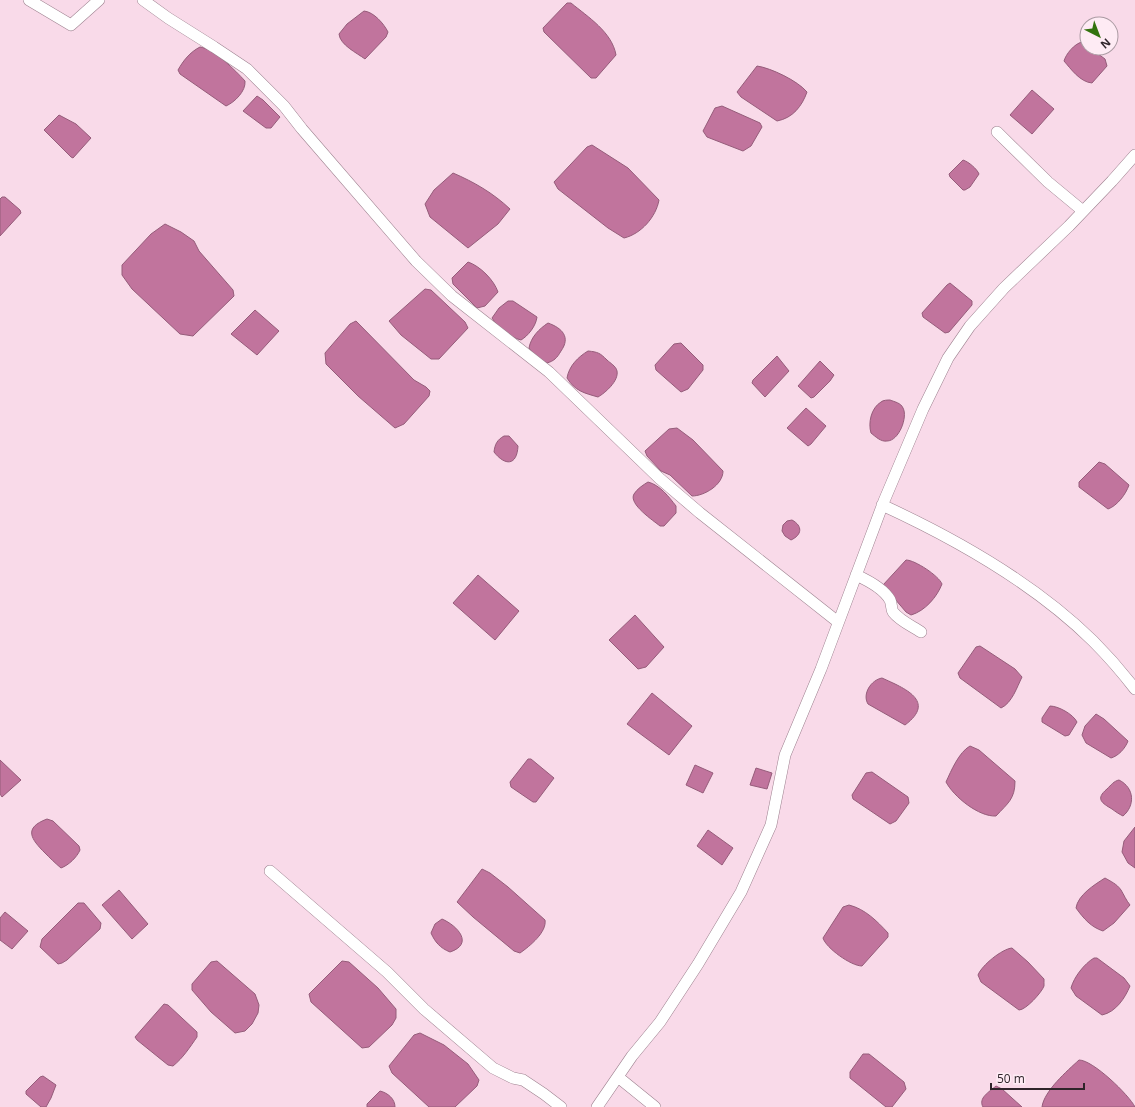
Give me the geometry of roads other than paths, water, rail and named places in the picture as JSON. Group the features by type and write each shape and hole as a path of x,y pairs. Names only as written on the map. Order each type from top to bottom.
{"street":[{"path":"29,0 71,25 99,0"},
{"path":"143,0 247,69 284,106 302,129 416,261 452,296 548,372 665,483 838,622"},
{"path":"997,132 1048,182 1083,211"},
{"path":"597,1107 632,1056 660,1022 698,964 741,892 771,825 785,755 821,669 882,505 923,409 948,358 970,326 1004,288 1083,211 1135,155"},
{"path":"882,505 968,549 1022,583 1064,615 1092,640 1114,663 1135,689"},
{"path":"856,575 865,579 886,595 891,602 892,611 899,618 921,632"},
{"path":"270,871 388,972 424,1009 493,1068 512,1078 523,1080 561,1107"},
{"path":"618,1077 655,1107"}]}
